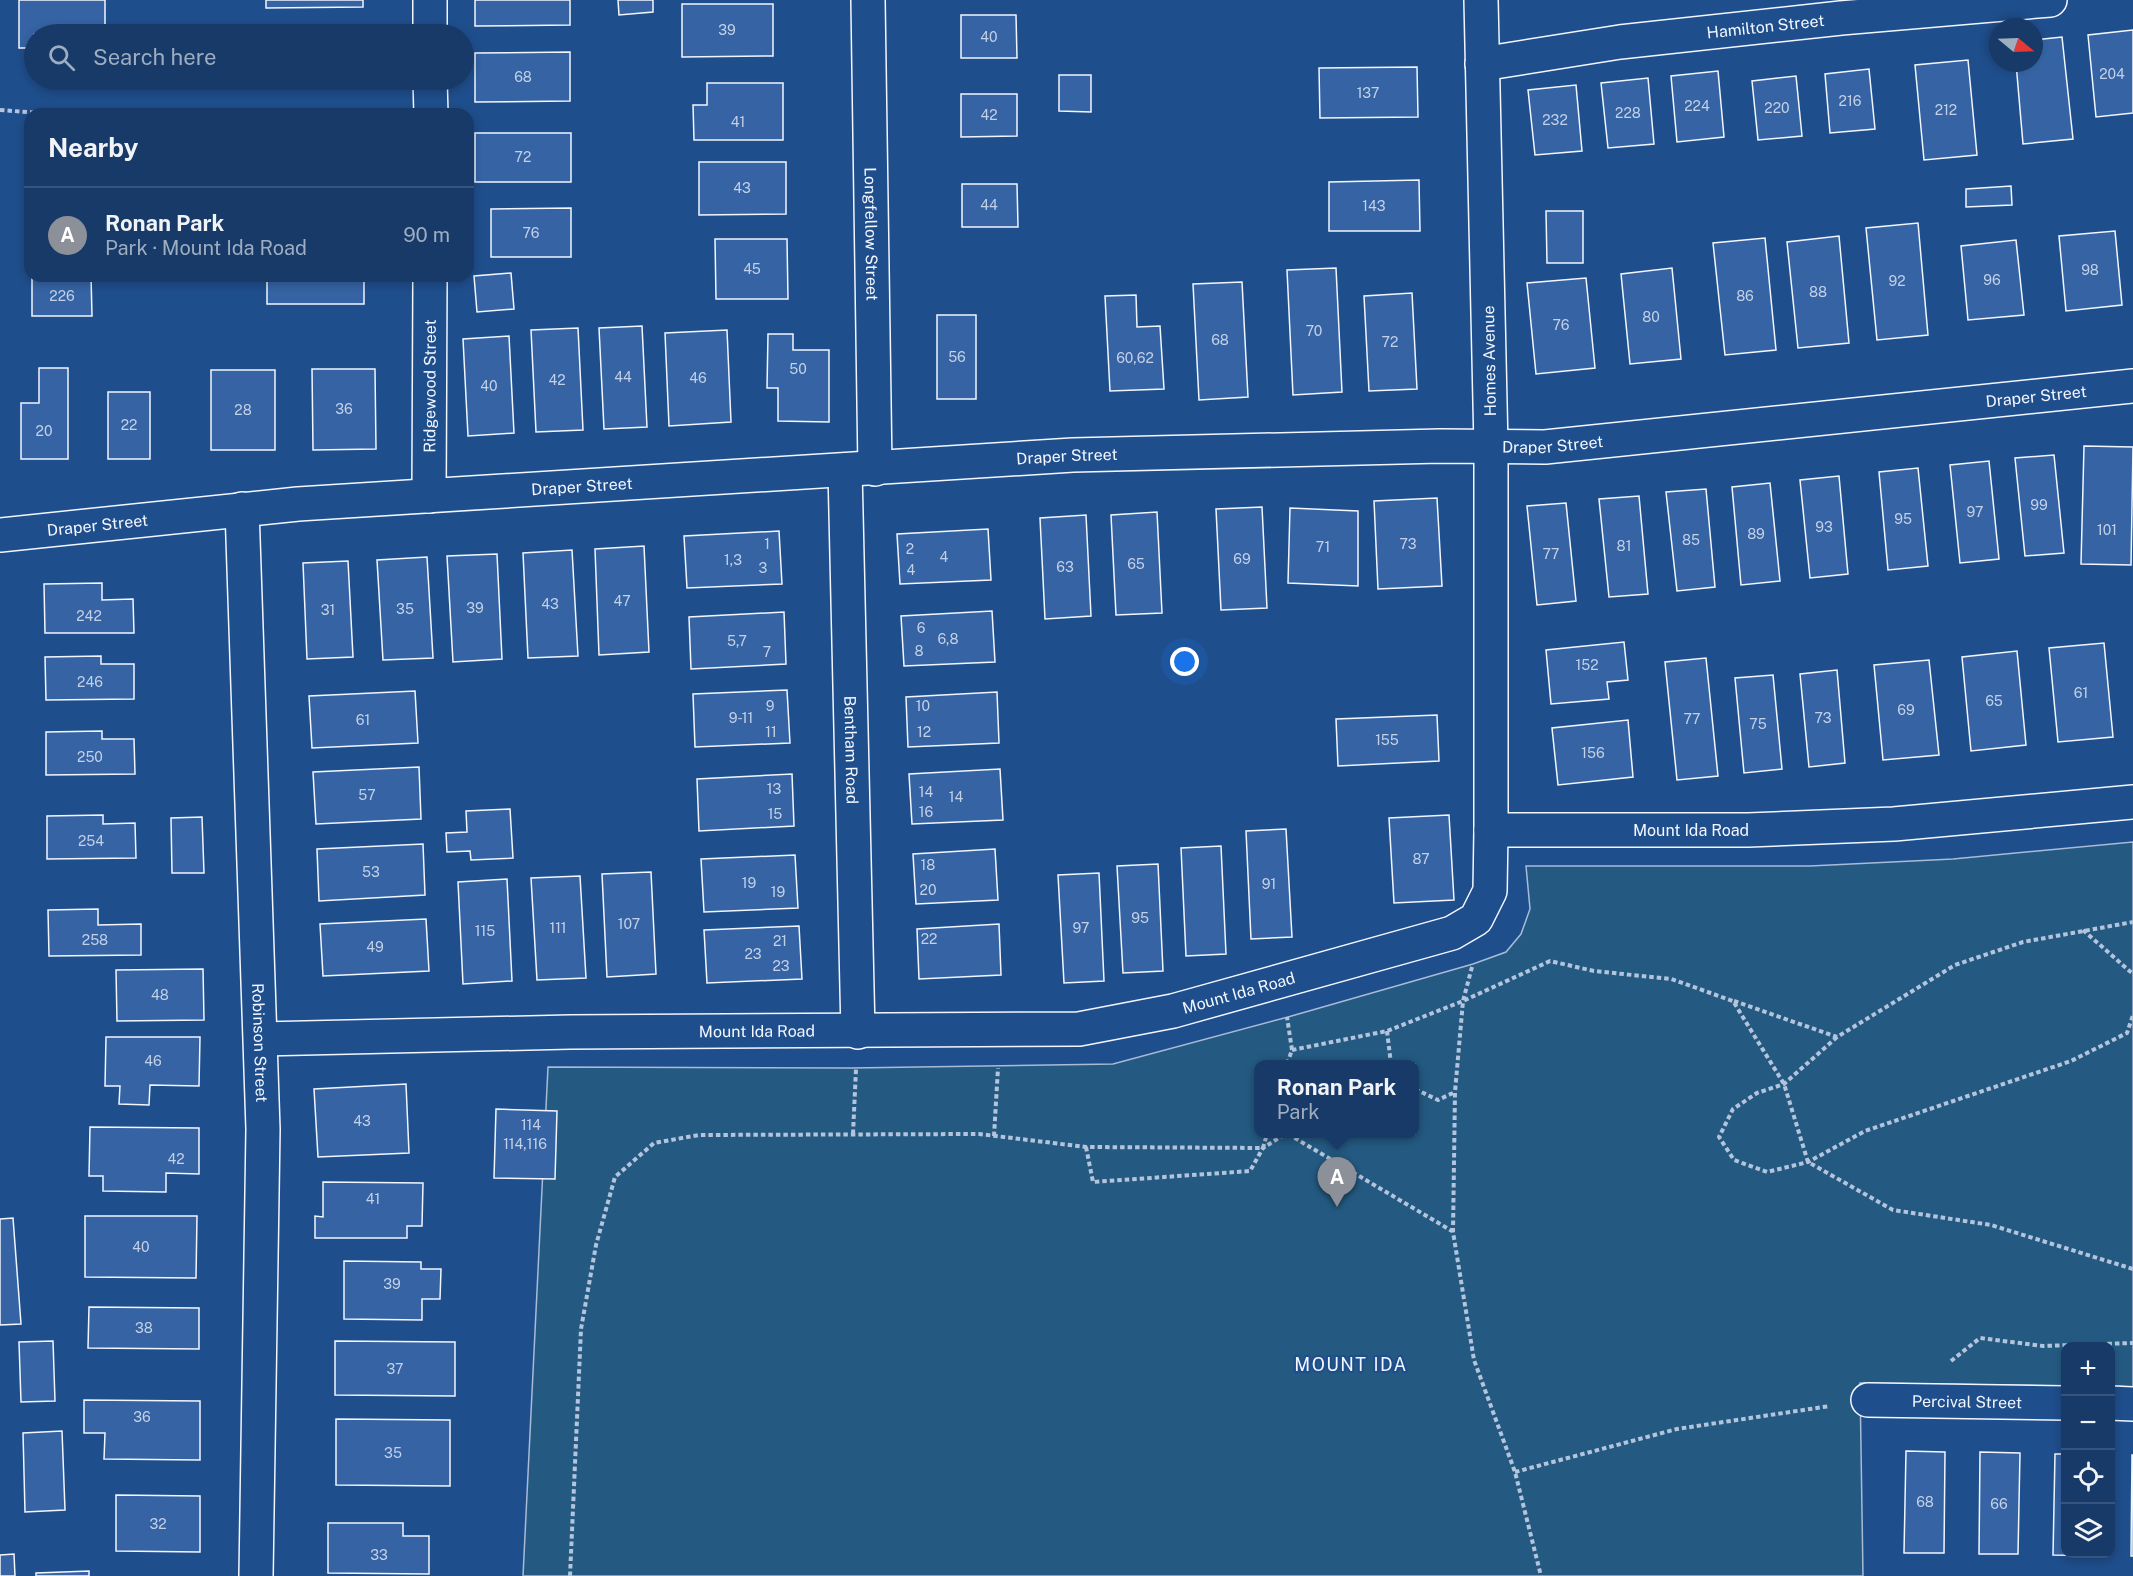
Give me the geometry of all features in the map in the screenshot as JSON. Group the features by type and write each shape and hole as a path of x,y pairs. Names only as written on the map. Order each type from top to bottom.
{"street":[{"path":"430,0 430,24"},
{"name":"Longfellow Street","path":"860,470 868,0"},
{"name":"Homes Avenue","path":"1481,0 1491,447 1491,830"},
{"name":"Hamilton Street","path":"1482,64 1620,42 1841,18 2037,1"},
{"path":"430,90 430,108"},
{"name":"Ridgewood Street","path":"429,496 430,282"},
{"name":"Draper Street","path":"0,535 242,509 1113,453 1545,447 2133,386"},
{"name":"Bentham Road","path":"858,1032 860,470"},
{"name":"Robinson Street","path":"242,509 261,1039 263,1260 256,1576"},
{"name":"Mount Ida Road","path":"261,1039 582,1032 1079,1029 1173,1011 1452,933 1476,919 1490,891 1491,830 1748,830 1894,824 2133,802"},
{"name":"Percival Street","path":"1868,1400 2061,1403"},
{"path":"2115,1403 2133,1404"}],"path":[{"path":"0,110 24,112"},
{"path":"2133,922 2023,942 1955,965 1837,1037 1784,1084 1757,1093 1733,1109 1719,1137 1734,1160 1767,1172 1808,1162 1865,1131 2071,1061 2127,1033 2133,1015"},
{"path":"2083,930 2133,974"},
{"path":"1289,1060 1292,1050 1387,1031 1462,1001 1550,961 1594,971 1671,979 1837,1037"},
{"path":"1462,1001 1455,1092 1453,1232 1474,1360 1515,1472 1541,1576"},
{"path":"1733,1001 1784,1084 1808,1162 1893,1210 1991,1225 2133,1269"},
{"path":"994,1136 1000,1030"},
{"path":"1387,1031 1390,1060"},
{"path":"853,1134 858,1032"},
{"path":"1419,1091 1438,1100 1455,1092"},
{"path":"570,1576 581,1329 596,1245 615,1177 654,1143 699,1136 853,1134 994,1136 1086,1147 1263,1148 1280,1138"},
{"path":"1086,1147 1093,1182 1250,1171 1266,1138"},
{"path":"1294,1138 1453,1232"},
{"path":"1944,1367 1980,1338 2043,1346 2133,1342"},
{"path":"1515,1472 1677,1429 1868,1400"}],"shaded area":[{"path":"2133,842 2133,1387 2115,1386 2115,1342 2061,1342 2061,1386 1860,1383 1863,1576 523,1576 548,1067 851,1068 1113,1064 1288,1017 1473,964 1506,952 1521,934 1530,909 1526,866 1810,866 1953,859"}],"building":[{"path":"19,0 105,0 105,24 24,24 24,48 19,48"},
{"path":"266,0 363,0 363,7 266,8"},
{"path":"475,0 570,0 570,25 475,26"},
{"path":"618,0 653,0 653,12 619,15"},
{"path":"682,4 773,4 773,56 682,57"},
{"path":"961,15 1016,15 1017,58 961,58"},
{"path":"2133,30 2133,113 2096,117 2088,35"},
{"path":"2062,37 2073,139 2023,144 2017,72 2043,72 2043,39"},
{"path":"570,52 570,101 475,102 475,53"},
{"path":"1968,60 1977,155 1924,160 1915,65"},
{"path":"1417,67 1418,117 1320,118 1319,68"},
{"path":"1869,69 1875,129 1830,133 1825,74"},
{"path":"1718,71 1724,137 1677,142 1671,76"},
{"path":"1059,75 1091,75 1091,112 1059,111"},
{"path":"1796,76 1802,136 1758,140 1752,81"},
{"path":"1648,78 1654,144 1608,148 1601,83"},
{"path":"707,83 783,83 783,140 694,140 693,105 707,105"},
{"path":"1576,85 1582,151 1535,155 1528,90"},
{"path":"961,94 1017,94 1017,136 961,137"},
{"path":"475,133 571,133 571,182 475,182"},
{"path":"699,162 786,162 786,214 699,215"},
{"path":"1419,180 1420,231 1329,231 1329,182"},
{"path":"962,184 1017,184 1018,227 962,227"},
{"path":"2011,186 2012,205 1966,207 1966,189"},
{"path":"571,208 571,257 491,257 491,209"},
{"path":"1546,211 1583,211 1583,263 1547,263"},
{"path":"1918,223 1928,335 1877,340 1866,228"},
{"path":"2115,231 2122,305 2066,311 2059,236"},
{"path":"1839,236 1849,343 1798,348 1787,242"},
{"path":"1765,238 1776,350 1725,355 1713,243"},
{"path":"715,239 787,239 788,299 716,299"},
{"path":"2016,240 2024,315 1968,320 1961,246"},
{"path":"1336,268 1342,392 1293,395 1287,270"},
{"path":"1672,268 1681,359 1630,364 1621,274"},
{"path":"511,273 514,309 477,312 474,276"},
{"path":"1586,278 1595,368 1536,374 1527,283"},
{"path":"32,282 91,282 92,316 32,316"},
{"path":"267,282 364,282 364,304 267,304"},
{"path":"1242,282 1248,397 1199,400 1193,284"},
{"path":"1412,293 1417,389 1369,391 1364,296"},
{"path":"1136,295 1137,327 1160,326 1164,389 1110,391 1105,296"},
{"path":"937,315 976,315 976,399 937,399"},
{"path":"642,326 647,427 604,429 599,328"},
{"path":"578,328 583,430 536,432 531,330"},
{"path":"727,330 731,422 669,426 665,333"},
{"path":"768,334 793,334 793,350 829,350 829,422 778,421 778,388 767,388"},
{"path":"509,336 514,433 468,436 463,339"},
{"path":"39,368 68,368 68,459 21,459 21,403 39,403"},
{"path":"312,369 375,369 376,449 313,450"},
{"path":"211,370 275,370 275,450 211,450"},
{"path":"108,392 150,392 150,459 108,459"},
{"path":"2084,446 2133,447 2131,565 2081,564"},
{"path":"2054,455 2064,553 2025,556 2015,458"},
{"path":"1989,461 1999,559 1960,563 1950,465"},
{"path":"1918,468 1928,566 1888,570 1879,472"},
{"path":"1839,476 1848,574 1810,578 1800,480"},
{"path":"1770,483 1780,581 1741,585 1732,487"},
{"path":"1706,489 1715,587 1677,591 1666,492"},
{"path":"1639,496 1648,594 1609,597 1599,499"},
{"path":"1437,498 1442,586 1378,589 1374,501"},
{"path":"1566,503 1576,601 1537,605 1527,506"},
{"path":"1262,507 1267,608 1221,610 1216,509"},
{"path":"1290,508 1358,511 1358,586 1288,583"},
{"path":"1157,512 1162,613 1116,615 1111,515"},
{"path":"1086,515 1091,616 1045,619 1040,518"},
{"path":"988,529 991,580 900,584 897,534"},
{"path":"779,531 782,584 687,588 684,536"},
{"path":"644,546 649,652 599,655 595,549"},
{"path":"572,550 578,656 528,658 523,553"},
{"path":"497,554 502,659 453,662 447,556"},
{"path":"427,557 433,658 383,660 377,560"},
{"path":"348,561 353,657 307,659 303,563"},
{"path":"102,583 102,600 133,599 134,633 45,633 44,584"},
{"path":"992,611 995,662 904,666 901,616"},
{"path":"784,612 786,664 691,669 689,617"},
{"path":"1624,642 1628,680 1607,682 1609,699 1551,704 1546,650"},
{"path":"2104,643 2113,737 2058,742 2049,648"},
{"path":"2017,651 2026,745 1971,751 1962,657"},
{"path":"101,656 101,664 134,664 134,699 46,700 45,657"},
{"path":"1706,658 1718,776 1677,780 1665,662"},
{"path":"1929,660 1939,755 1883,760 1874,665"},
{"path":"1837,670 1845,763 1809,767 1800,674"},
{"path":"1773,675 1782,769 1744,773 1735,678"},
{"path":"787,690 790,743 695,747 693,694"},
{"path":"415,691 418,743 312,748 309,696"},
{"path":"997,692 999,743 908,747 906,697"},
{"path":"1437,715 1439,761 1338,766 1336,719"},
{"path":"1628,720 1633,777 1558,785 1552,728"},
{"path":"102,731 102,739 134,739 135,774 46,775 46,732"},
{"path":"419,767 421,819 316,824 313,772"},
{"path":"1000,769 1003,820 912,824 909,774"},
{"path":"792,774 794,826 699,831 697,779"},
{"path":"510,809 513,858 471,860 470,851 447,852 446,833 467,832 466,811"},
{"path":"103,815 103,824 135,823 136,858 47,859 47,816"},
{"path":"1449,815 1454,900 1394,903 1389,818"},
{"path":"202,817 204,873 172,873 171,818"},
{"path":"1286,829 1292,937 1251,939 1246,831"},
{"path":"423,844 425,895 319,901 317,849"},
{"path":"1221,846 1226,954 1186,956 1181,848"},
{"path":"995,849 998,900 916,904 913,854"},
{"path":"795,855 798,908 704,912 701,859"},
{"path":"1158,864 1163,971 1123,973 1117,866"},
{"path":"651,872 656,974 607,977 602,874"},
{"path":"1099,873 1104,981 1064,983 1058,875"},
{"path":"580,876 586,978 537,980 531,878"},
{"path":"507,879 512,981 463,984 458,882"},
{"path":"98,909 98,925 141,924 141,955 49,956 48,910"},
{"path":"426,919 429,971 323,976 320,924"},
{"path":"999,924 1001,975 919,979 917,929"},
{"path":"799,926 802,979 707,983 704,930"},
{"path":"203,969 204,1020 117,1021 116,970"},
{"path":"106,1037 200,1037 199,1086 150,1085 149,1105 119,1104 120,1086 105,1086"},
{"path":"406,1084 409,1153 318,1157 314,1089"},
{"path":"496,1109 557,1111 555,1179 494,1178"},
{"path":"90,1127 199,1128 199,1174 166,1173 166,1192 103,1191 103,1176 89,1176"},
{"path":"323,1182 423,1183 422,1226 407,1226 407,1238 315,1238 315,1216 323,1217"},
{"path":"85,1216 197,1216 196,1278 85,1277"},
{"path":"13,1218 21,1324 0,1325 0,1219"},
{"path":"344,1261 421,1262 421,1269 441,1269 440,1299 422,1299 422,1320 344,1319"},
{"path":"89,1307 199,1308 199,1349 88,1348"},
{"path":"53,1341 55,1401 21,1402 19,1342"},
{"path":"335,1341 455,1342 455,1396 335,1395"},
{"path":"84,1400 200,1401 200,1460 104,1459 105,1433 84,1433"},
{"path":"336,1419 450,1420 450,1486 336,1485"},
{"path":"62,1431 65,1510 25,1512 23,1433"},
{"path":"1906,1451 1945,1452 1944,1553 1904,1553"},
{"path":"1980,1452 2020,1453 2018,1554 1979,1554"},
{"path":"2055,1454 2061,1454 2061,1555 2053,1555"},
{"path":"2132,1455 2133,1556 2131,1556"},
{"path":"116,1495 200,1496 200,1552 116,1551"},
{"path":"328,1523 403,1523 403,1536 429,1536 429,1574 328,1573"},
{"path":"14,1554 15,1576 0,1576 0,1555"},
{"path":"89,1571 89,1576 36,1576 36,1573"}],"place":[{"name":"Ronan Park","path":"1337,1207"}],"district":[{"name":"MOUNT IDA","path":"1351,1365"}]}
